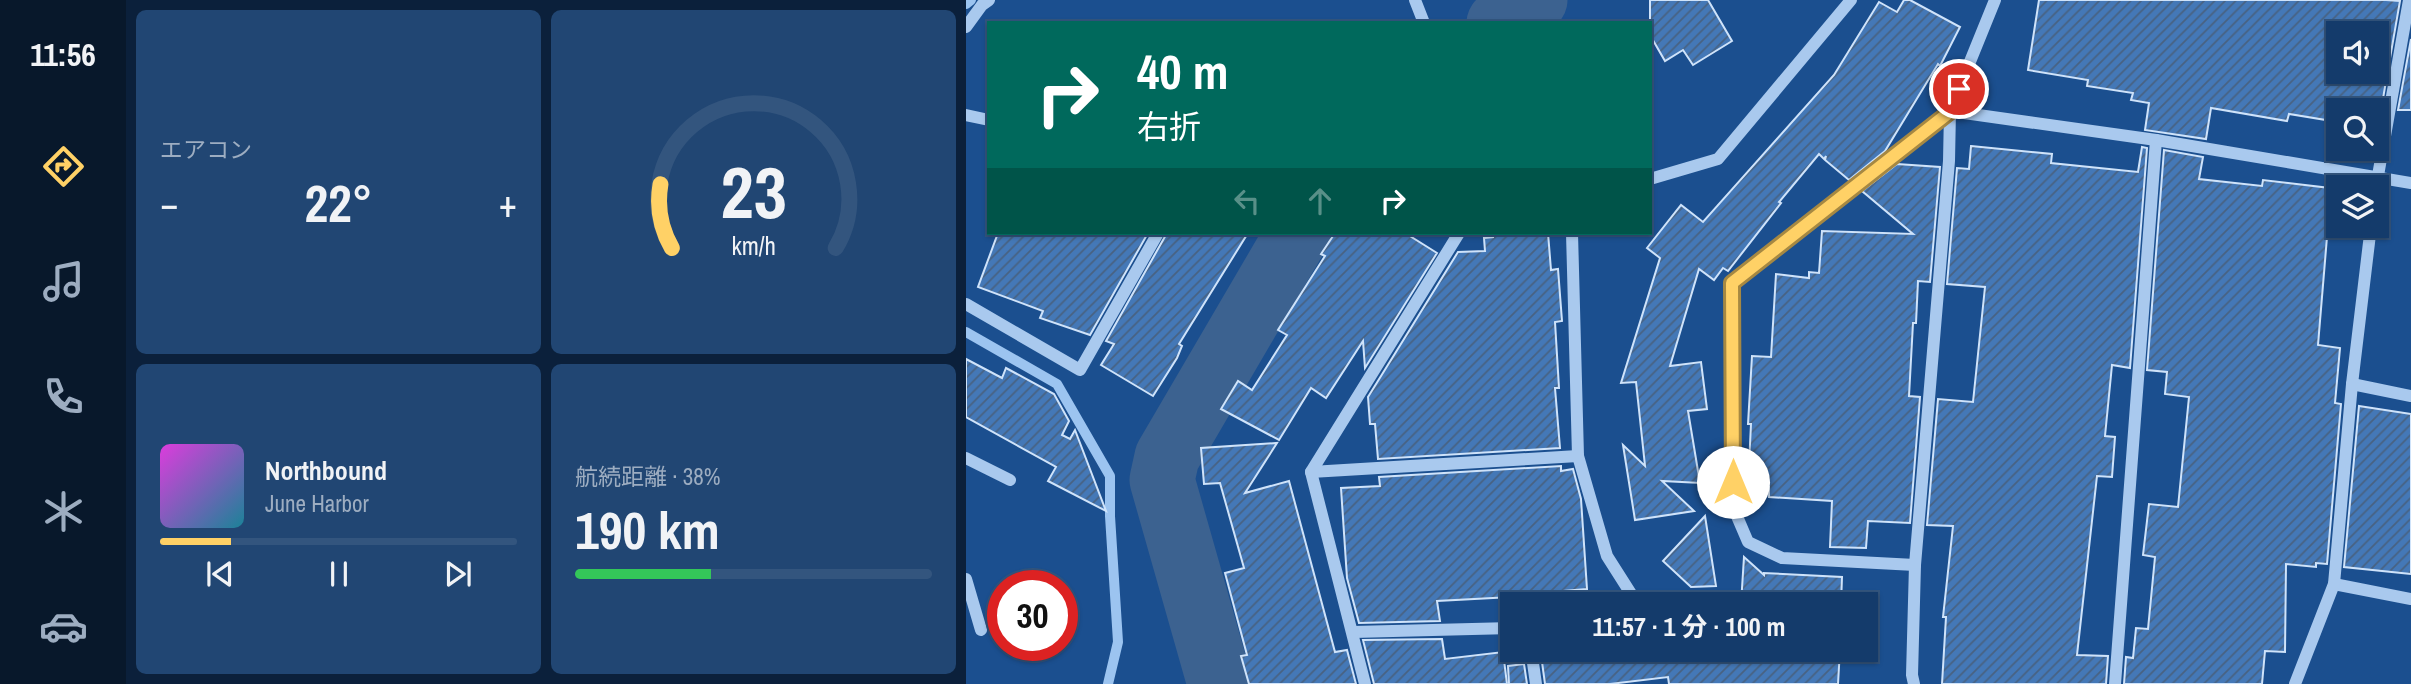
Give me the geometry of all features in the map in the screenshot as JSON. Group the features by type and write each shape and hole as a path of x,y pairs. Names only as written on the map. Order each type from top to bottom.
{"street":[{"path":"966,27 989,0"},
{"path":"1415,0 1423,21"},
{"path":"1652,178 1718,159 1851,0"},
{"path":"1914,684 1915,565 1951,111 1995,0"},
{"path":"2378,175 2409,0"},
{"path":"1915,565 1782,558 1748,542 1733,507 1732,283 1951,111 2156,141 2339,175"},
{"path":"966,115 987,120"},
{"path":"2115,684 2156,141"},
{"path":"2389,182 2411,183"},
{"path":"966,304 1080,370 1157,235"},
{"path":"1365,684 1311,472 1458,235"},
{"path":"1572,235 1578,456 1607,556 1630,592"},
{"path":"2295,684 2334,584 2352,384 2370,238"},
{"path":"2352,384 2411,396"},
{"path":"1311,472 1578,456"},
{"path":"966,458 1010,480"},
{"path":"966,579 981,630"},
{"path":"2334,584 2411,599"},
{"path":"1353,632 1500,628"},
{"path":"1532,662 1535,684"}],"building":[{"path":"1650,0 1708,0 1732,41 1693,65 1683,50 1665,61 1652,38"},
{"path":"1904,0 1910,0 1960,27 1940,66 1938,64 1885,151 1849,180 1825,160 1826,156 1824,159 1819,154 1779,202 1781,203 1728,271 1723,268 1714,280 1699,269 1670,366 1701,362 1707,409 1688,411 1700,483 1662,481 1694,511 1635,520 1623,445 1645,466 1636,382 1621,383 1660,258 1647,248 1681,205 1703,222 1834,75 1879,2 1897,12"},
{"path":"2039,0 2400,1 2389,64 2389,21 2326,21 2326,84 2386,84 2383,98 2326,98 2326,120 2289,114 2287,121 2211,108 2206,139 2145,130 2149,103 2131,100 2133,93 2087,86 2088,80 2028,70"},
{"path":"2411,39 2411,110 2398,110"},
{"path":"1971,146 2052,154 2051,163 2138,172 2142,147 2147,148 2130,368 2112,365 2105,436 2115,437 2112,477 2097,476 2077,655 2108,656 2106,684 1942,684 1946,617 1943,617 1953,526 1927,525 1938,399 1973,402 1985,287 1947,284 1957,168 1969,169"},
{"path":"2164,150 2203,157 2199,179 2262,186 2263,180 2326,188 2327,238 2318,345 2340,348 2335,403 2341,404 2327,564 2316,563 2316,567 2286,564 2285,652 2265,651 2262,684 2124,684 2126,657 2133,658 2136,628 2148,629 2155,557 2143,555 2149,504 2178,507 2189,397 2165,394 2167,372 2147,370"},
{"path":"1897,164 1940,167 1930,282 1918,281 1916,323 1913,323 1909,396 1920,397 1910,523 1868,521 1866,548 1830,547 1832,501 1769,497 1769,487 1748,486 1752,356 1771,357 1776,274 1809,278 1809,272 1819,273 1822,231 1913,234 1862,191"},
{"path":"997,235 1147,235 1090,335 1040,318 1043,311 978,287"},
{"path":"1166,235 1247,235 1179,344 1182,346 1177,358 1153,396 1101,365 1114,344 1106,341"},
{"path":"1334,235 1408,235 1437,253 1365,368 1363,341 1326,398 1311,388 1279,440 1221,409 1238,381 1252,390 1287,335 1278,330 1325,256 1321,254"},
{"path":"1548,235 1551,270 1558,269 1562,321 1555,322 1559,388 1555,388 1560,448 1378,459 1375,424 1370,424 1368,397 1458,252 1485,251 1484,238"},
{"path":"966,359 1002,378 1006,368 1054,394 1069,421 1062,435 1070,439 1075,430 1106,511 1048,481 1056,467 966,417"},
{"path":"2359,406 2411,414 2411,574 2344,567"},
{"path":"1277,443 1245,493 1289,481 1335,652 1347,650 1356,684 1249,684 1241,656 1247,655 1225,573 1244,568 1220,483 1204,484 1201,448"},
{"path":"1561,466 1561,471 1573,469 1581,499 1587,589 1564,592 1500,592 1500,598 1437,601 1440,621 1359,623 1347,578 1341,488 1380,486 1379,477"},
{"path":"1705,516 1716,586 1691,587 1663,561"},
{"path":"1744,557 1764,575 1842,577 1841,592 1742,592"},
{"path":"1442,639 1445,659 1500,652 1507,684 1374,684 1363,640"},
{"path":"1542,662 1839,662 1838,684 1669,684 1668,677 1610,684 1545,684"},
{"path":"1524,664 1527,684 1509,684 1508,666"}],"waterway":[{"path":"966,4 971,0"},
{"path":"1502,21 1535,0"},
{"path":"1220,684 1162,480 1167,457 1297,235"},
{"path":"966,332 1057,384 1110,476 1118,642 1108,684"}],"route":[{"path":"1733,482 1732,283 1951,111 1959,89"}]}
